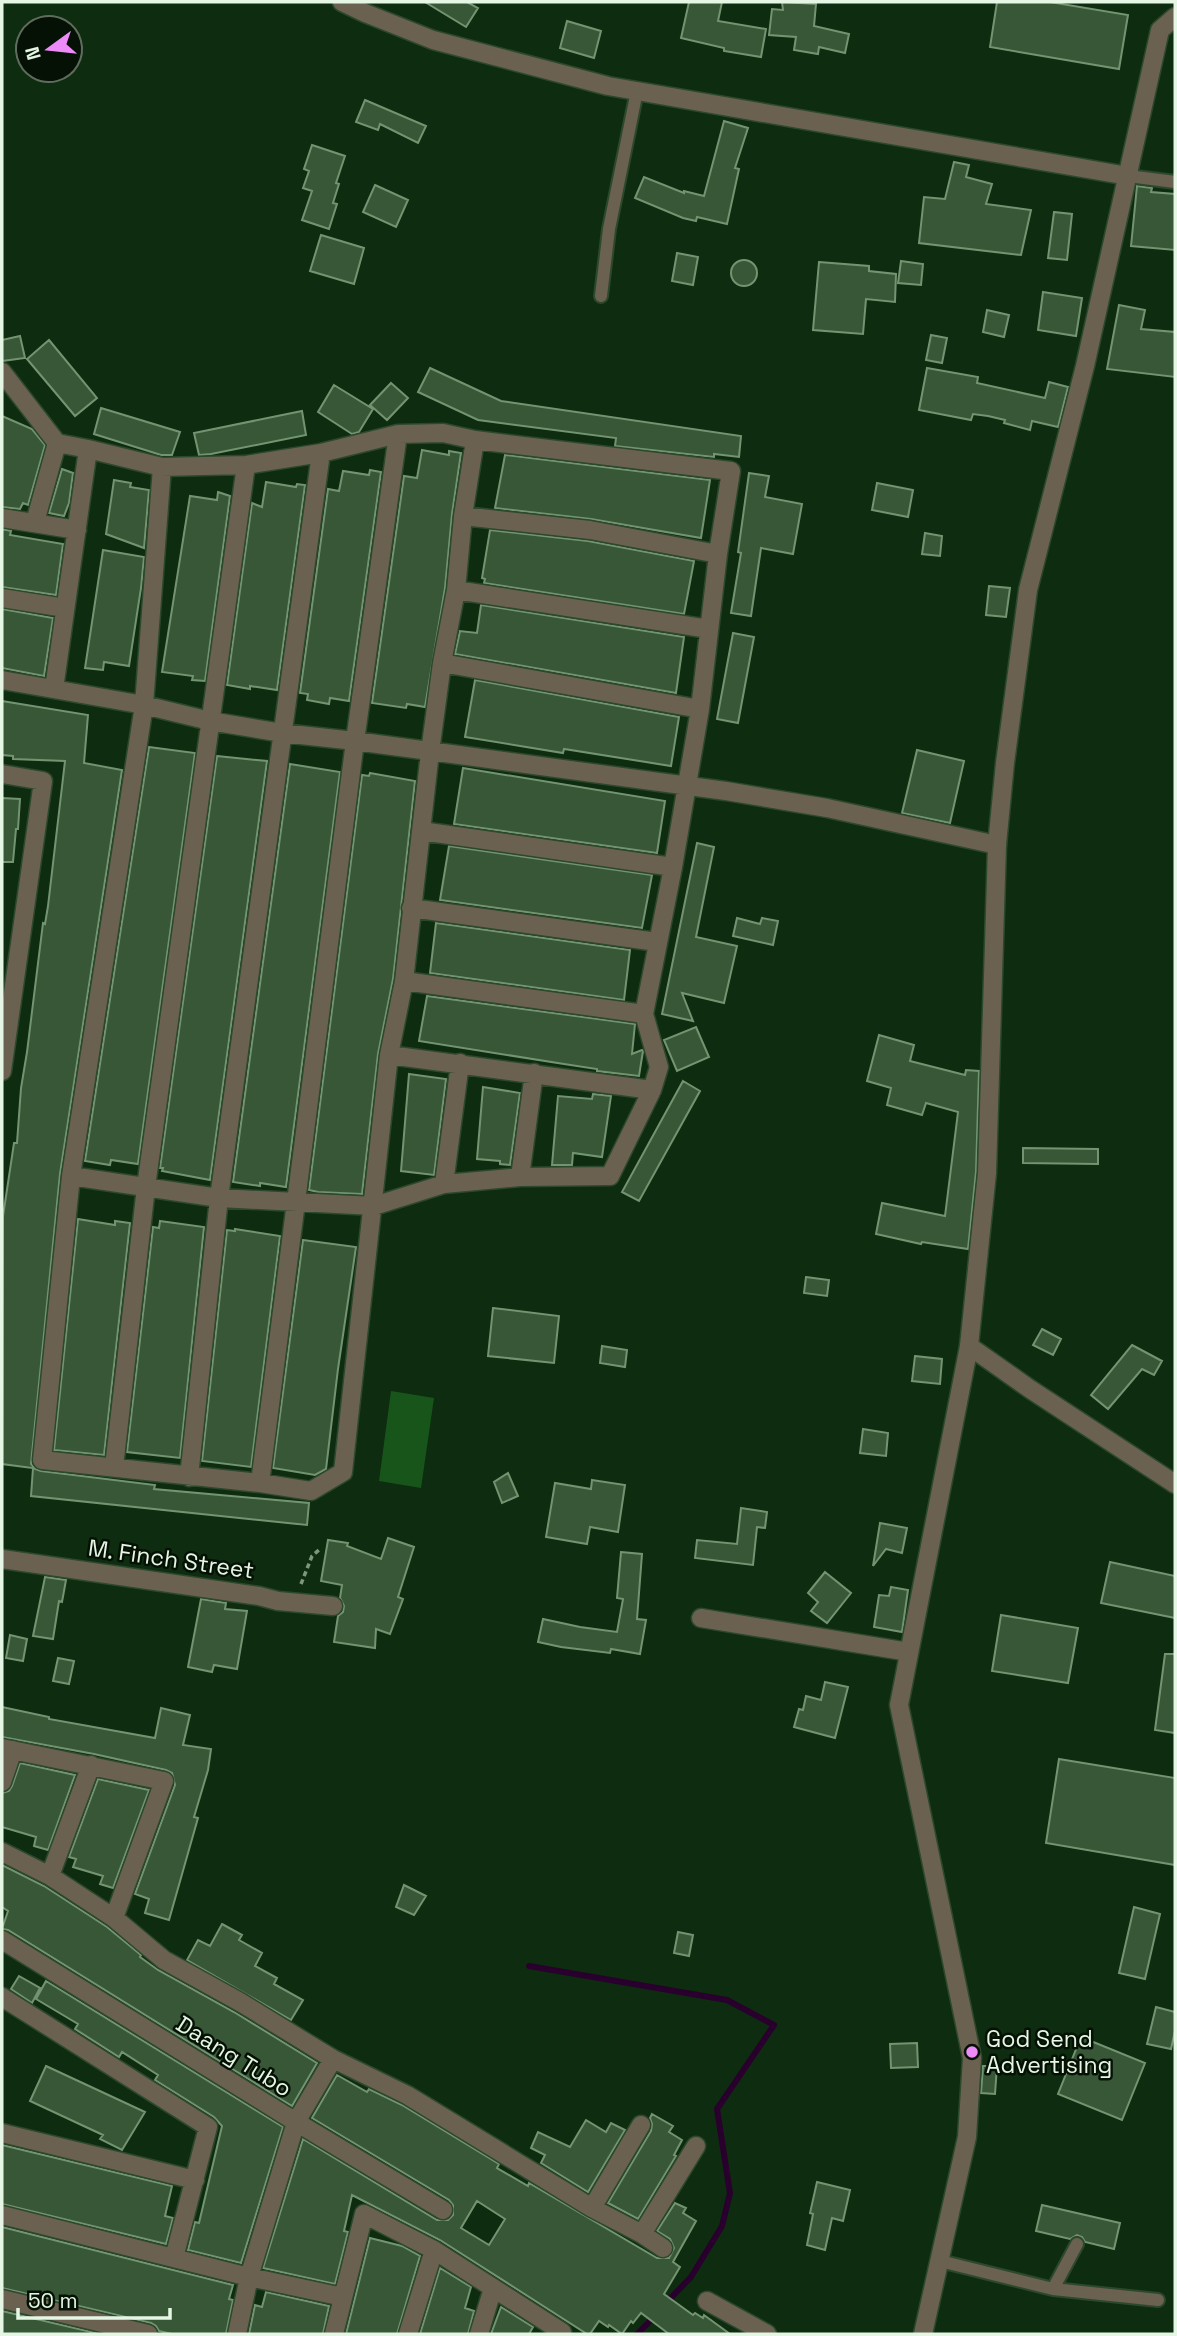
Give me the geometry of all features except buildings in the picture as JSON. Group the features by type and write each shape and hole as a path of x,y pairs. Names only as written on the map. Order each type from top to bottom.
{"street":[{"path":"342,2 433,40 608,86 1128,176"},
{"path":"923,2334 967,2137 972,2058 899,1705 969,1346 987,1173 998,845 1005,763 1028,590 1085,366 1160,30 1175,17"},
{"path":"2,372 57,443 162,467 246,465 321,453 398,434 443,433 475,440 731,471 718,554 700,709 644,1014 659,1068 652,1090 610,1176 520,1177 444,1184 373,1206 219,1198 71,1176"},
{"path":"260,1483 355,741 398,434"},
{"path":"162,467 144,705 71,1176 42,1460 260,1483 311,1491 343,1472 389,1055 404,981 430,752 442,663 456,590 463,516 475,440"},
{"path":"35,522 57,443"},
{"path":"54,690 88,449"},
{"path":"190,1477 219,1198 321,453"},
{"path":"114,1467 146,1187 246,465"},
{"path":"463,516 590,530 718,554"},
{"path":"2,518 77,530"},
{"path":"456,590 709,629"},
{"path":"2,598 65,608"},
{"path":"442,663 700,709"},
{"path":"2,680 282,733 687,786 827,808 998,845"},
{"path":"2,774 43,781 2,1071"},
{"path":"421,831 673,867"},
{"path":"411,908 657,942"},
{"path":"404,981 644,1014"},
{"path":"389,1055 652,1090"},
{"path":"444,1184 460,1063"},
{"path":"520,1177 534,1073"},
{"path":"969,1346 1175,1484"},
{"name":"M. Finch Street","path":"2,1559 333,1606"},
{"path":"701,1618 909,1652"},
{"path":"2,1782 7,1749 164,1781 114,1918"},
{"path":"50,1876 91,1765"},
{"path":"2,1852 50,1876 114,1918 164,1960 240,2002 333,2059 407,2095 663,2248"},
{"name":"Daang Tubo","path":"2,1940 443,2210"},
{"path":"2,1997 208,2127 174,2258"},
{"path":"237,2334 249,2277 296,2122 333,2059"},
{"path":"592,2208 641,2126"},
{"path":"2,2133 195,2180"},
{"path":"642,2234 696,2146"},
{"path":"334,2334 365,2214 433,2250 562,2332 560,2334"},
{"path":"2,2215 249,2277 343,2297"},
{"path":"408,2334 433,2250"},
{"path":"479,2334 493,2288"},
{"path":"2,2300 148,2334"},
{"path":"707,2301 767,2334"}],"lane":[{"path":"601,296 610,229 637,91"},
{"path":"1128,176 1175,182"},
{"path":"1053,2288 1077,2244"},
{"path":"940,2261 1053,2288 1158,2300"}],"path":[{"path":"295,1602 312,1556 319,1550"}],"green space":[{"path":"391,1391 434,1398 421,1488 379,1481"}],"waterway":[{"path":"529,1966 727,2000 774,2025 717,2109 730,2193 722,2226 691,2277 665,2304"},
{"path":"637,2334 656,2315"}],"place":[{"name":"God Send Advertising","path":"972,2052"}]}
